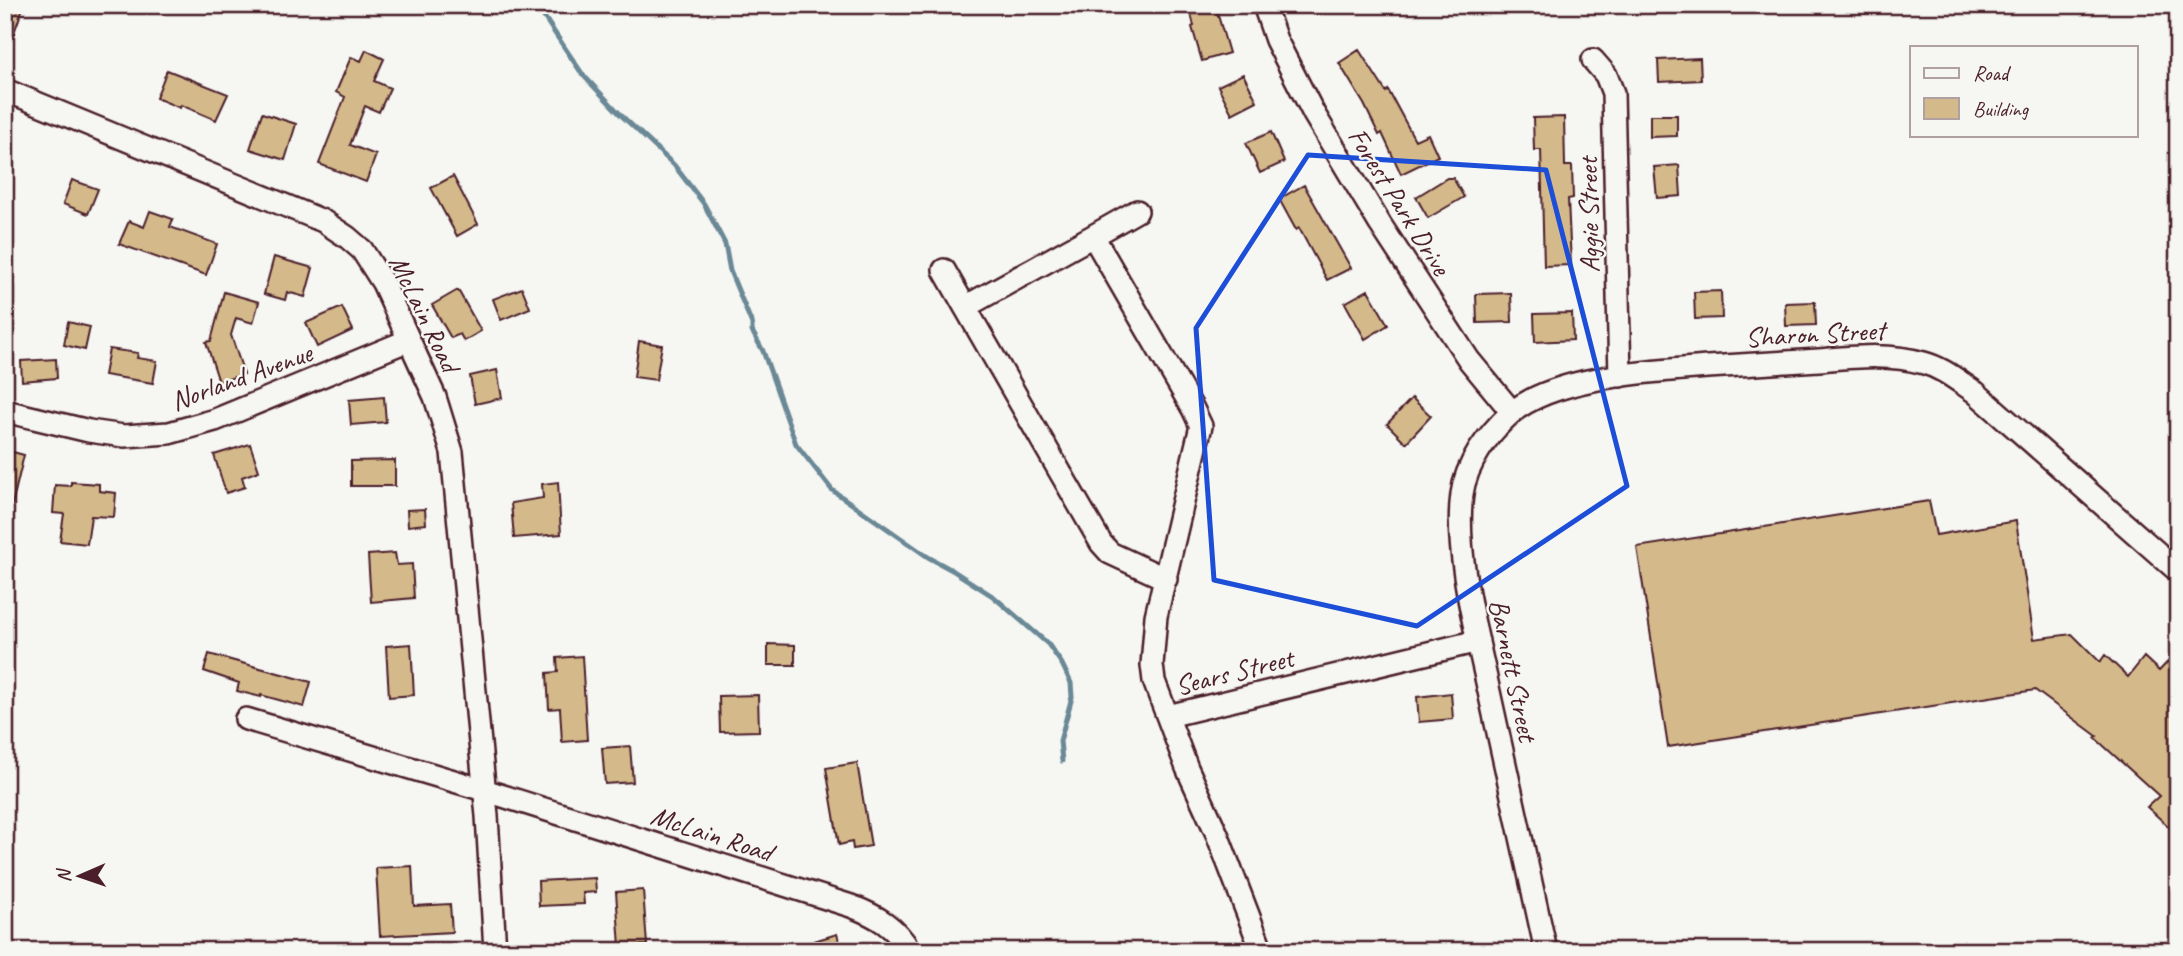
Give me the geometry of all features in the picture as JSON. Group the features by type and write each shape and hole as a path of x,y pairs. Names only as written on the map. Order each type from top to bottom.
{"street":[{"name":"Forest Park Drive","path":"1264,5 1276,40 1314,114 1380,225 1468,360 1512,412"},
{"name":"Aggie Street","path":"1593,60 1606,75 1613,93 1620,376"},
{"name":"McLain Road","path":"5,90 323,221 347,237 365,255 383,283 435,397 452,452 484,790"},
{"path":"965,307 1137,211"},
{"path":"1093,236 1201,426 1154,626 1154,681 1168,716"},
{"path":"944,270 1101,543 1110,553 1166,579"},
{"name":"Norland Avenue","path":"5,411 124,436 169,433 215,420 409,340"},
{"name":"Sharon Street","path":"1512,412 1544,394 1620,376 1671,370 1882,356 1925,363 1942,370 1975,391 2178,571"},
{"name":"Barnett Street","path":"1512,412 1478,453 1462,491 1459,522 1471,607 1546,951"},
{"name":"Sears Street","path":"1262,951 1250,914 1168,716 1478,641"},
{"name":"McLain Road","path":"246,719 484,790 851,906 891,926 910,951"},
{"path":"484,790 495,951"}],"highlighted area":[{"path":"1308,155 1546,170 1627,486 1417,626 1214,580 1196,328"}],"building":[{"path":"5,5 24,5 7,52 5,52"},
{"path":"1189,5 1215,5 1229,53 1202,61"},
{"path":"366,50 384,59 374,81 390,88 379,112 365,106 350,145 376,155 366,182 319,164 345,97 336,92 351,57 361,61"},
{"path":"1359,50 1386,92 1388,90 1415,140 1428,134 1438,156 1401,174 1382,133 1379,135 1339,63"},
{"path":"1700,58 1701,80 1659,82 1658,60"},
{"path":"167,70 228,94 216,120 156,98"},
{"path":"1243,74 1257,101 1232,114 1218,86"},
{"path":"262,113 296,124 285,160 250,149"},
{"path":"1650,115 1677,115 1677,136 1650,137"},
{"path":"1564,117 1565,166 1572,166 1573,198 1568,199 1571,265 1544,266 1541,150 1534,150 1533,118"},
{"path":"1271,132 1284,162 1260,173 1246,143"},
{"path":"1679,165 1681,196 1657,198 1654,167"},
{"path":"453,176 478,224 457,236 431,188"},
{"path":"1447,178 1453,178 1464,197 1428,218 1416,197"},
{"path":"72,180 98,189 88,214 63,204"},
{"path":"1304,185 1351,268 1327,280 1299,228 1296,230 1279,199"},
{"path":"150,211 173,219 170,227 217,244 206,275 119,244 129,221 144,227"},
{"path":"274,257 313,268 305,297 287,292 285,300 264,294"},
{"path":"522,288 530,308 501,320 493,299"},
{"path":"458,290 481,331 464,341 460,334 451,338 432,305"},
{"path":"1368,290 1388,325 1365,339 1345,303"},
{"path":"1721,291 1722,318 1695,319 1694,292"},
{"path":"224,292 259,302 253,323 236,318 231,335 244,374 219,382 206,342 211,341"},
{"path":"1511,293 1512,322 1477,323 1476,294"},
{"path":"1815,302 1816,325 1786,326 1785,303"},
{"path":"342,307 353,330 317,347 306,323"},
{"path":"1572,313 1573,340 1535,342 1534,314"},
{"path":"68,322 90,327 85,350 64,345"},
{"path":"639,341 662,345 656,380 634,377"},
{"path":"109,349 138,353 137,358 157,361 153,383 104,375"},
{"path":"56,359 57,378 22,381 21,361"},
{"path":"497,370 502,398 475,404 470,376"},
{"path":"384,397 386,422 351,425 349,400"},
{"path":"1412,398 1431,416 1406,443 1387,424"},
{"path":"250,444 259,471 242,477 245,487 226,493 214,455"},
{"path":"9,451 24,455 11,509 5,508 5,466"},
{"path":"395,460 395,486 351,486 351,461"},
{"path":"71,482 99,484 99,491 116,493 114,517 91,516 87,544 60,541 64,514 53,513 55,485 71,486"},
{"path":"558,482 561,534 514,538 511,503 543,498 542,484"},
{"path":"1929,501 1936,535 2016,521 2034,639 2072,634 2100,662 2105,655 2128,677 2144,657 2159,671 2178,651 2178,835 2147,807 2159,796 2095,738 2097,736 2035,690 1668,747 1637,547"},
{"path":"425,509 426,524 408,526 407,510"},
{"path":"395,553 397,565 412,564 414,598 371,602 368,555"},
{"path":"411,644 414,695 389,697 386,646"},
{"path":"768,644 795,645 795,665 768,665"},
{"path":"209,654 311,682 304,707 237,691 239,683 204,671"},
{"path":"582,656 587,740 562,742 560,708 549,709 547,673 558,672 557,658"},
{"path":"1451,693 1453,719 1419,722 1417,697"},
{"path":"758,695 759,731 720,732 719,696"},
{"path":"630,746 633,782 605,784 602,748"},
{"path":"857,763 871,846 853,849 852,842 839,845 826,768"},
{"path":"412,866 414,906 450,904 452,932 380,936 376,868"},
{"path":"595,878 596,892 583,893 584,904 539,906 538,881"},
{"path":"643,890 647,945 620,946 616,892"},
{"path":"837,934 842,951 795,951 794,947"}],"waterway":[{"path":"536,5 583,75 674,165 704,204 725,244 730,271 752,324 752,331 763,351 796,444 832,490 928,557 994,597 1048,644 1062,664 1071,683 1072,697 1060,741 1062,761"}]}
